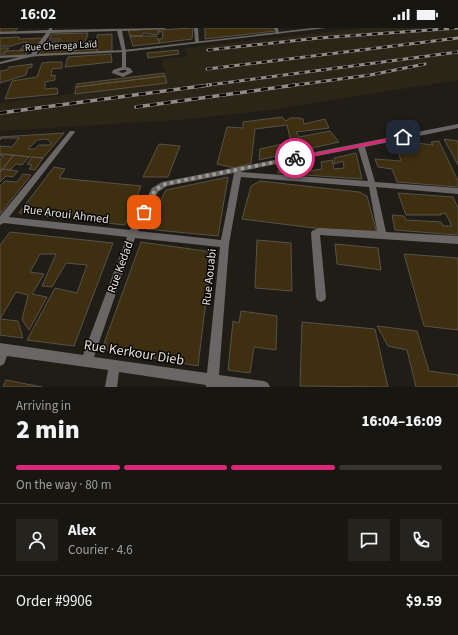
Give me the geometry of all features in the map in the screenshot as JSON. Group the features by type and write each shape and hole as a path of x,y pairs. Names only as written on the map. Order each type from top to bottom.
{"street":[{"path":"0,33 50,30 164,28"},
{"path":"196,28 197,42"},
{"name":"Rue Cheraga Laïd","path":"0,57 124,51 277,30 324,28"},
{"path":"119,29 124,51 124,68"},
{"path":"0,63 32,56 50,30"},
{"path":"238,172 458,126"},
{"path":"1,220 72,132"},
{"path":"362,145 372,184 382,235"},
{"path":"238,172 458,191"},
{"name":"Rue Kedad","path":"86,360 132,234 155,190 165,184 238,172"},
{"name":"Rue Aouabi","path":"212,383 225,244 238,172"},
{"name":"Rue Aroui Ahmed","path":"1,220 225,244"},
{"path":"321,297 315,233 319,231 458,240"},
{"name":"Rue Kerkour Dieb","path":"1,352 86,360 212,383 264,387"},
{"path":"110,387 114,365"}],"shaded area":[{"path":"362,28 458,28 458,80 263,111 177,120 0,131 0,103 72,94 75,83 165,73 161,59 187,56 184,48"}],"building":[{"path":"0,28 18,28 14,32 0,32"},
{"path":"193,28 192,39 160,43 158,39 162,39 163,32 158,32 158,30"},
{"path":"205,28 274,28 276,31 205,39"},
{"path":"159,29 158,35 143,33 142,36 130,36 128,30"},
{"path":"88,33 85,43 46,44 48,41 59,41 60,39 49,39 52,34"},
{"path":"112,34 112,51 97,52 97,35"},
{"path":"130,36 156,36 160,43 133,46"},
{"path":"19,37 19,39 43,38 37,46 23,46 28,43 24,42 11,46 0,46 0,38"},
{"path":"46,44 72,44 69,51 97,49 97,52 39,54"},
{"path":"23,46 33,46 30,50 20,50"},
{"path":"0,48 9,48 0,56"},
{"path":"30,50 25,55 2,56 6,51"},
{"path":"178,50 179,54 148,58 147,53"},
{"path":"111,54 112,62 65,67 68,57"},
{"path":"62,62 62,68 52,69 51,76 55,75 55,80 45,82 45,89 57,88 58,94 5,99 12,81 37,77 42,63"},
{"path":"32,64 32,67 28,68 26,75 0,83 0,71 7,70 9,67"},
{"path":"164,73 165,76 76,87 77,84"},
{"path":"165,76 167,83 75,94 76,87"},
{"path":"282,117 286,121 290,118 303,119 304,124 325,119 329,128 296,132 299,137 330,131 339,142 259,160 260,149 291,142 287,125 255,129 251,163 235,168 217,164 227,127 243,128 243,122"},
{"path":"64,133 43,158 0,154 0,146 12,147 19,138 2,138 0,140 0,137","holes":["46,139 52,143 49,145 39,145 35,149 28,149 37,140"]},
{"path":"444,139 458,141 458,165"},
{"path":"439,141 458,181 458,187 397,182 392,169 378,167 375,159 401,161 397,147 417,143 433,145 431,142"},
{"path":"159,144 180,146 168,177 143,177"},
{"path":"356,153 362,179 278,173 278,171 307,164 308,171 322,169 321,162 332,160 334,169 344,168 343,161 334,164 334,158"},
{"path":"0,154 14,155 0,172 0,160 3,156 0,156"},
{"path":"14,155 29,157 22,165 16,164 10,170 2,169"},
{"path":"32,157 43,158 35,170 29,169 32,165 27,164"},
{"path":"54,167 65,169 59,178 141,186 125,225 19,213"},
{"path":"2,169 18,171 13,177 6,176 0,182 0,172"},
{"path":"23,174 31,175 0,214 0,186 5,181 17,182"},
{"path":"228,177 218,236 146,229 166,190"},
{"path":"260,181 359,192 367,196 377,233 362,234 242,219 251,186"},
{"path":"398,193 453,197 458,208 458,235 395,230 392,215 404,216 406,220 441,222 443,226 452,226 446,214 406,215"},
{"path":"10,232 113,243 74,346 27,340 55,288 77,293 87,265 66,263 52,287 42,286 56,254 40,254 30,272 44,274 32,294 47,297 29,330 22,320 28,295 16,292 0,319 0,245"},
{"path":"257,240 291,243 292,291 255,288"},
{"path":"141,242 212,252 198,366 102,349"},
{"path":"335,244 378,248 381,270 337,264"},
{"path":"404,254 458,258 458,330 424,326"},
{"path":"241,311 277,316 276,350 254,347 250,373 228,370 233,321 239,323"},
{"path":"0,319 18,321 23,338 0,335"},
{"path":"302,322 375,329 388,387 300,386"},
{"path":"377,326 417,331 429,371 458,375 458,387 416,387 407,350 388,346"},
{"path":"6,380 42,387 3,387"}],"railway":[{"path":"208,50 319,38 458,28"},
{"path":"207,69 458,38"},
{"path":"201,86 458,52"},
{"path":"288,86 370,75 425,64"},
{"path":"0,113 209,85"},
{"path":"136,107 295,85"}],"way so far":[{"path":"144,212 155,190 165,184 295,158"}],"route":[{"path":"295,158 403,137"}]}
